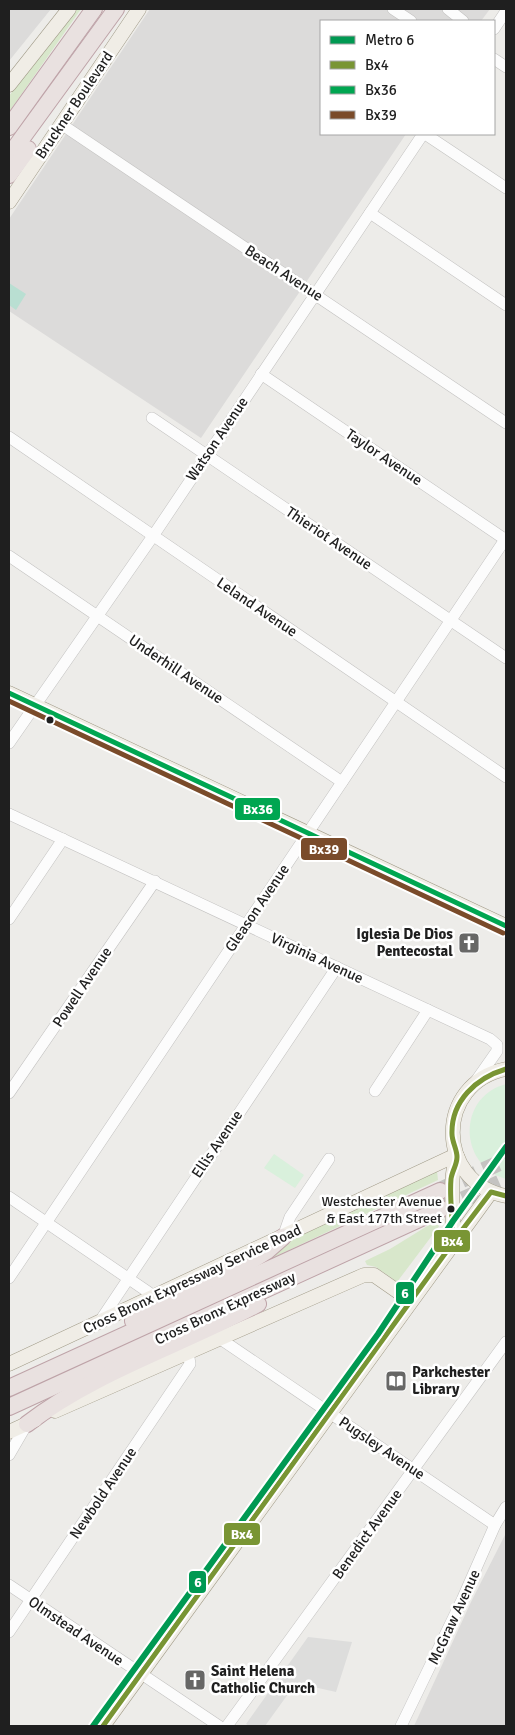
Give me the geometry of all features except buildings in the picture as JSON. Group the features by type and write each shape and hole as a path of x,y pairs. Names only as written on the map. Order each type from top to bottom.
{"highway":[{"path":"9,127 94,9"},
{"path":"9,156 116,9"},
{"path":"9,175 30,146 55,94"},
{"name":"Cross Bronx Expressway","path":"9,1388 440,1191"},
{"name":"Cross Bronx Expressway","path":"9,1407 442,1209"},
{"path":"27,1424 74,1392 209,1330 391,1232"},
{"path":"52,1368 168,1301 252,1261 268,1251 283,1237"}],"main road":[{"path":"9,85 69,9"},
{"name":"Bruckner Boulevard","path":"9,202 139,9"},
{"path":"9,694 506,926"},
{"path":"506,1069 488,1075 471,1087 460,1102 454,1120 452,1137 456,1156 472,1179 491,1192 506,1196"},
{"path":"452,1244 454,1208 451,1181 456,1156"},
{"name":"Cross Bronx Expressway Service Road","path":"9,1364 456,1156"},
{"path":"103,1726 410,1300 491,1192"},
{"path":"9,1432 367,1274 374,1275 410,1300"}],"street":[{"path":"392,9 409,20"},
{"path":"448,9 463,20"},
{"path":"495,28 506,11"},
{"path":"495,60 506,67"},
{"name":"Beach Avenue","path":"61,124 506,422"},
{"name":"Watson Avenue","path":"9,743 153,536 423,135"},
{"path":"426,135 506,188"},
{"path":"370,213 506,305"},
{"name":"Taylor Avenue","path":"261,374 506,539"},
{"name":"Thieriot Avenue","path":"152,418 506,658"},
{"name":"Leland Avenue","path":"9,436 506,777"},
{"name":"Gleason Avenue","path":"9,1278 506,539"},
{"name":"Underhill Avenue","path":"9,556 342,782"},
{"name":"Virginia Avenue","path":"9,814 155,881 495,1043 496,1054 471,1087"},
{"path":"9,919 63,839"},
{"name":"Powell Avenue","path":"9,1093 155,881"},
{"name":"Ellis Avenue","path":"100,1322 337,967"},
{"path":"375,1091 428,1010"},
{"path":"283,1237 290,1217 329,1159"},
{"path":"9,1197 154,1296"},
{"name":"Pugsley Avenue","path":"220,1338 495,1525"},
{"name":"Benedict Avenue","path":"227,1726 506,1342"},
{"name":"Newbold Avenue","path":"9,1632 190,1364 188,1352"},
{"path":"9,1455 27,1424"},
{"name":"McGraw Avenue","path":"401,1726 462,1600 495,1525 506,1507"},
{"name":"Olmstead Avenue","path":"9,1585 219,1726"}],"shaded area":[{"path":"9,9 51,9 9,61"},
{"path":"150,9 490,9 482,20 320,20 320,135 405,135 201,438 9,311 9,219"},
{"path":"506,1533 506,1726 414,1726 471,1602"},
{"path":"308,1637 352,1642 336,1692 296,1683 265,1726 249,1726 246,1724"}],"green space":[{"path":"75,9 81,9 9,112 9,96"},
{"path":"9,283 26,294 16,310 9,305"},
{"path":"506,1084 506,1179 490,1171 479,1160 472,1146 470,1131 472,1116 479,1102 490,1091"},
{"path":"274,1154 304,1175 295,1188 264,1168"},
{"path":"437,1171 438,1180 257,1265 296,1235"},
{"path":"442,1217 443,1221 397,1282 376,1267 367,1265 365,1261 390,1249"}],"tunnel":[{"path":"440,1190 506,1160"},
{"path":"441,1209 506,1180"}],"railway":[{"path":"99,1726 300,1449"}],"metro line":[{"name":"6","path":"93,1726 378,1334 453,1221 506,1147"}],"transit line":[{"name":"Bx36","path":"9,693 506,926"},
{"name":"Bx39","path":"9,701 503,933"},
{"name":"Bx4","path":"103,1726 452,1244 451,1179 457,1157 452,1134 456,1111 467,1092 475,1085 485,1078 506,1069"},
{"name":"Bx4","path":"450,1246 491,1192 506,1196"}],"place":[{"name":"Iglesia De Dios Pentecostal","path":"469,943"},
{"name":"Westchester Avenue & East 177th Street","path":"451,1209"},
{"name":"Parkchester Library","path":"396,1381"},
{"name":"Saint Helena Catholic Church","path":"195,1680"}]}
